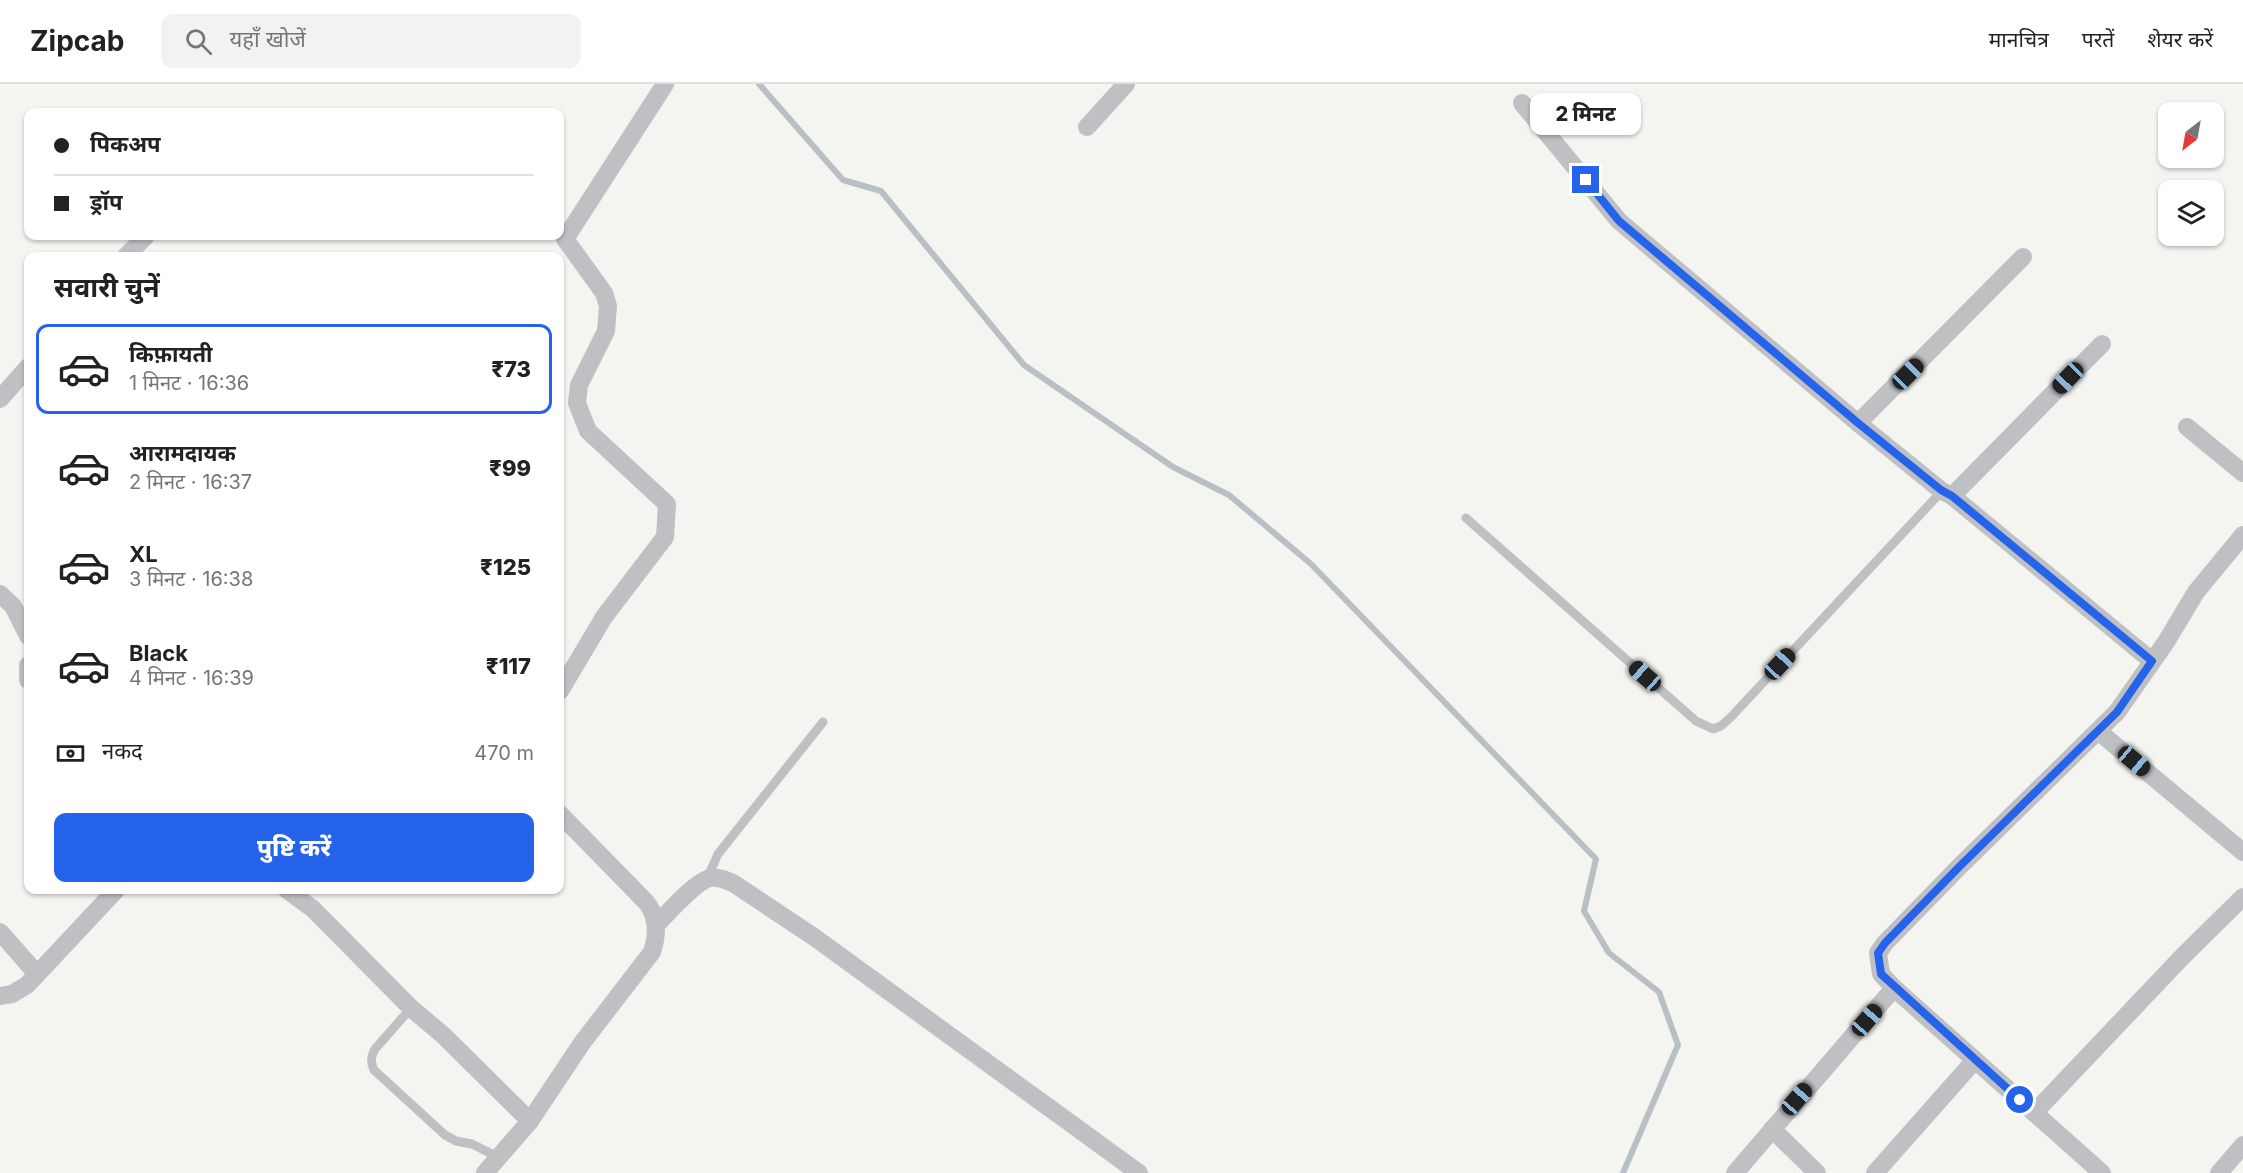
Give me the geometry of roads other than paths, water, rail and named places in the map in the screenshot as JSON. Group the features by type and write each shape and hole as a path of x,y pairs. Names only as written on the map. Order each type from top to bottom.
{"street":[{"path":"564,684 604,616 665,537 667,504 588,431 577,403 579,385 606,331 608,306 604,293 565,238 665,84"},
{"path":"1087,127 1126,84"},
{"path":"1522,103 1619,221 1858,423 2152,661"},
{"path":"130,252 142,240"},
{"path":"1858,423 2023,257"},
{"path":"1947,493 2102,344"},
{"path":"0,399 24,372"},
{"path":"2187,427 2243,473"},
{"path":"2102,1173 1894,988 1881,974 1878,953 1967,859 2117,712 2166,642 2196,592 2243,535"},
{"path":"0,595 13,606 24,628"},
{"path":"2098,731 2243,852"},
{"path":"485,1173 531,1121 582,1043 652,952 656,940 654,912 564,818"},
{"path":"656,925 685,896 707,879 718,878 733,883 814,937 1139,1173"},
{"path":"0,996 12,994 33,978 112,894"},
{"path":"292,894 313,909 411,1008 443,1035 531,1121"},
{"path":"2034,1113 2183,956 2243,897"},
{"path":"0,932 33,978"},
{"path":"1736,1173 1894,988"},
{"path":"1875,1173 1975,1060"},
{"path":"1772,1129 1817,1173"},
{"path":"2219,1173 2243,1144"}],"lane":[{"path":"1466,518 1696,721 1713,729 1731,717 1947,493"},
{"path":"707,879 718,855 823,722"},
{"path":"411,1008 375,1049 371,1064 374,1070 446,1135 456,1141 472,1144 500,1158"}],"waterway":[{"path":"759,84 843,180 881,191 1024,365 1173,467 1229,495 1311,564 1596,859 1584,911 1609,953 1659,992 1678,1045 1623,1173"}]}
